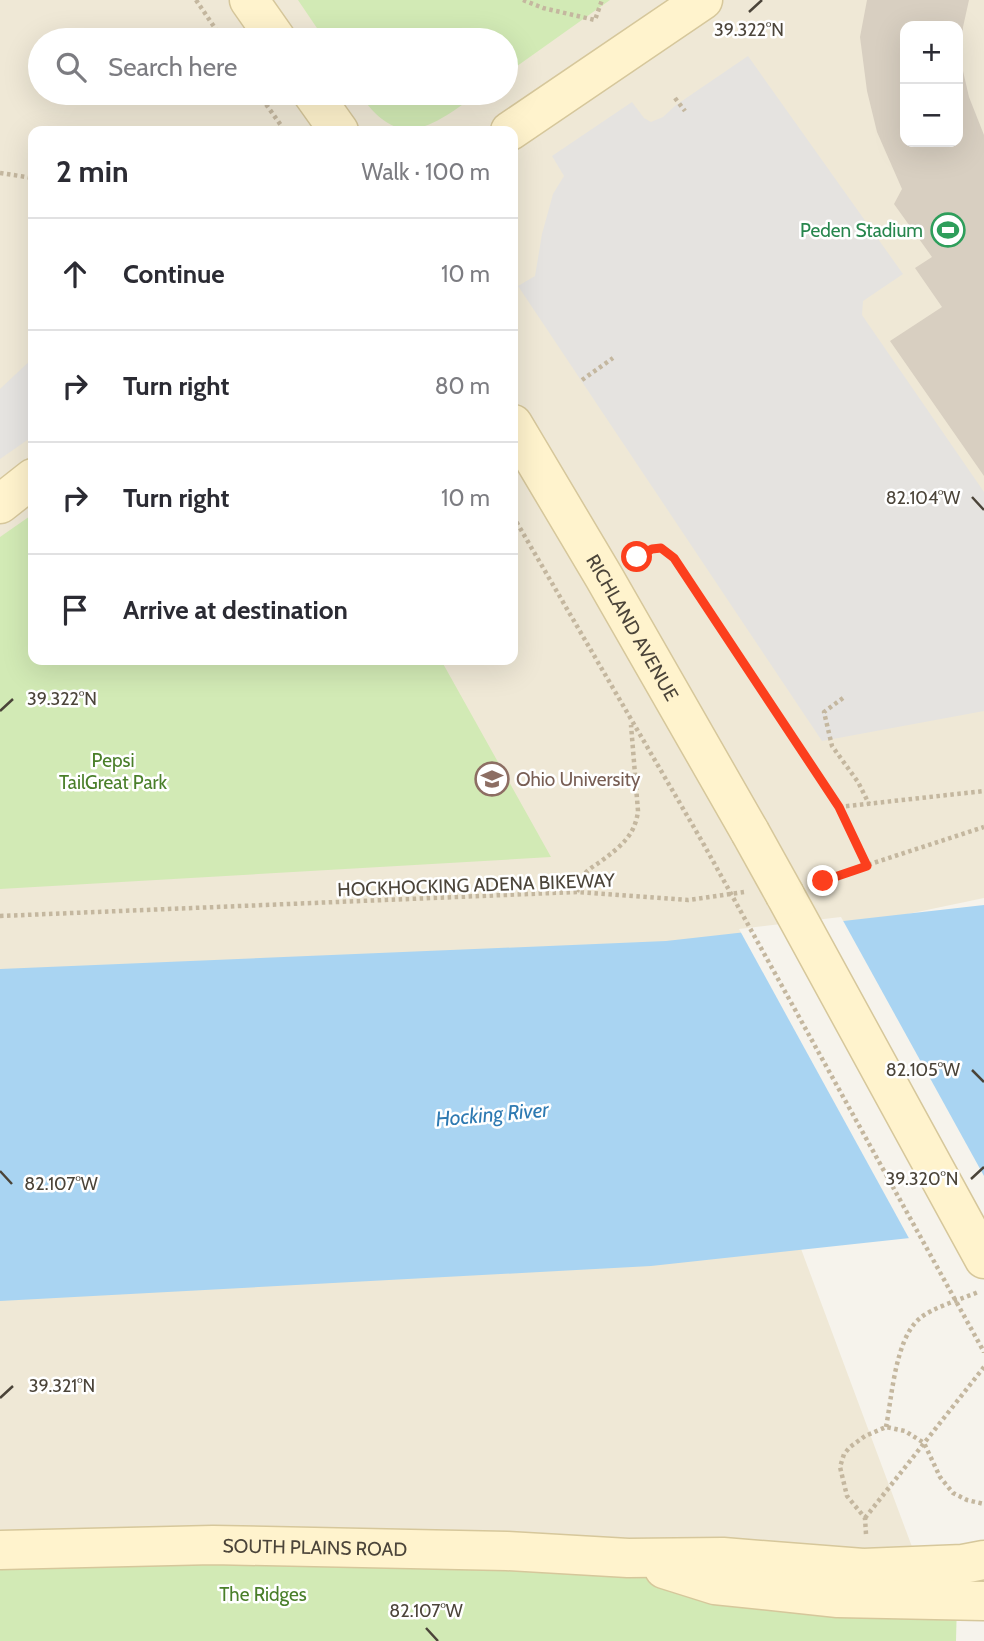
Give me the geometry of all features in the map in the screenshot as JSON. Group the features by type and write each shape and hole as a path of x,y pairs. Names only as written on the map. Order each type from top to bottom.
{"main road":[{"path":"249,0 269,28"},
{"path":"517,126 703,0"},
{"path":"321,105 335,126"},
{"name":"RICHLAND AVENUE","path":"518,432 750,832 984,1259"},
{"path":"0,504 28,482"},
{"name":"SOUTH PLAINS ROAD","path":"0,1549 241,1546 507,1550 628,1558 723,1557 863,1568 962,1564 984,1560"},
{"name":"SOUTH PLAINS ROAD","path":"628,1558 715,1585 838,1598 984,1601"}],"path":[{"path":"197,0 215,28"},
{"path":"523,0 595,20 602,0"},
{"path":"675,98 685,111"},
{"path":"267,105 281,126"},
{"path":"0,173 28,177"},
{"path":"582,380 614,358"},
{"path":"518,525 702,843 984,1353"},
{"path":"629,562 652,549 661,548 674,558 839,807 867,866"},
{"path":"588,647 598,641"},
{"path":"843,698 824,712 830,741 869,804"},
{"path":"577,892 587,871 622,845 632,834 636,824 638,811 631,721"},
{"path":"839,807 984,791"},
{"path":"810,883 984,827"},
{"name":"HOCKHOCKING ADENA BIKEWAY","path":"0,916 577,892 688,900 756,890"},
{"path":"886,1427 901,1351 908,1331 920,1317 984,1289"},
{"path":"865,1518 984,1367"},
{"path":"866,1538 865,1518 847,1496 840,1467 849,1447 886,1427 905,1431 924,1443 940,1477 953,1493 984,1504"}],"shaded area":[{"name":"Ohio University","path":"0,0 984,0 984,898 693,959 943,1630 0,1641"},
{"path":"748,56 903,274 863,301 862,315 984,492 984,711 822,741 518,286 535,276 542,234 553,194 564,176 552,156 632,102 644,118 651,122 663,117 676,105"},
{"path":"28,363 28,439 0,459 0,389"}],"green space":[{"path":"298,0 610,0 518,65 518,28 317,28"},
{"path":"368,105 462,105 424,126 396,126 374,112"},
{"name":"Pepsi TailGreat Park","path":"28,517 28,665 444,665 551,857 0,889 0,537"},
{"name":"The Ridges","path":"0,1550 507,1551 957,1601 956,1641 0,1641"}],"water":[{"name":"Hocking River","path":"984,905 984,1230 651,1266 0,1301 0,969 666,941"}],"pier":[{"path":"841,917 984,1176 984,1234 911,1242 739,929"}],"building":[{"name":"Peden Stadium","path":"867,0 969,0 963,27 963,21 900,21 900,147 963,147 963,71 969,97 984,135 984,476 890,341 942,307 915,268 932,257 894,204 902,189 877,132 867,91 860,37"}],"place":[{"name":"Peden Stadium","path":"948,230"},
{"name":"Ohio University","path":"492,779"}],"route":[{"path":"637,557 652,549 661,548 674,558 839,807 867,866 823,881"}]}
